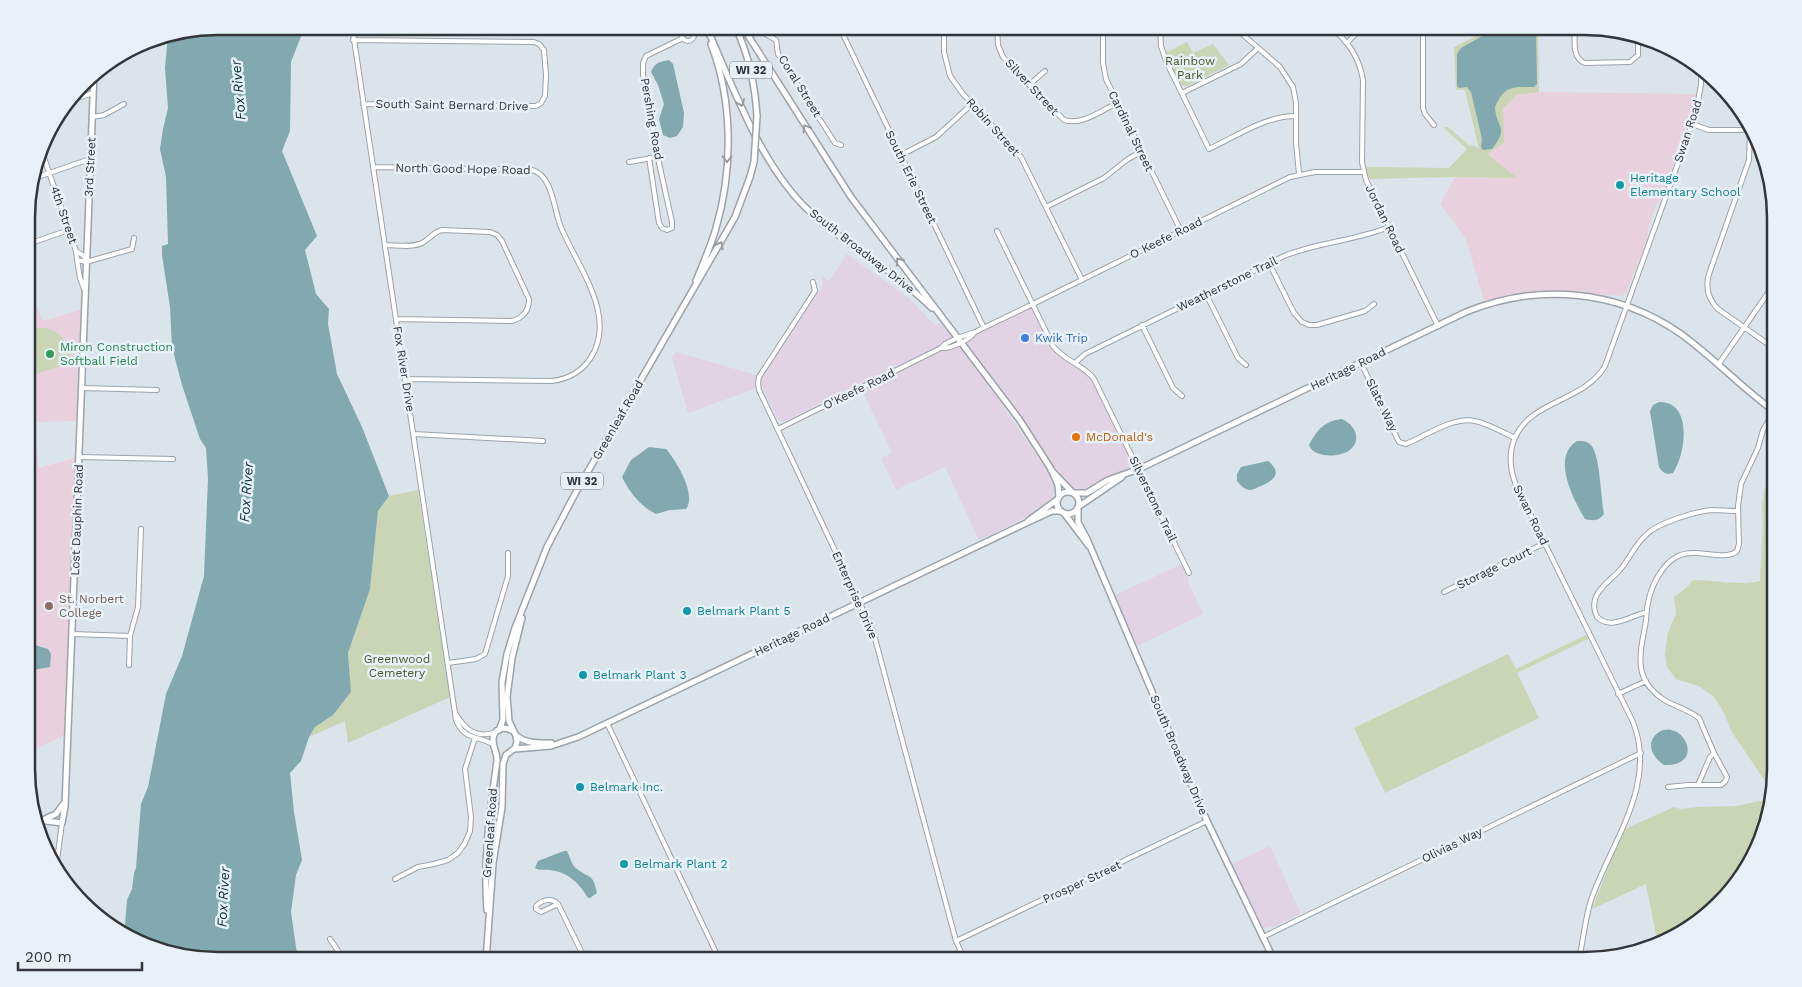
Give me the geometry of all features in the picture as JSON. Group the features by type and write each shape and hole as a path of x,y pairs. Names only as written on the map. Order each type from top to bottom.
{"main road":[{"name":"WI 32","path":"694,287 708,254 721,210 728,157 721,82 708,35"},
{"name":"South Broadway Drive","path":"709,35 753,130 772,165 790,190 825,225 906,284 938,314"},
{"name":"WI 32","path":"694,287 735,217 754,162 757,116 752,74 739,35"},
{"name":"South Broadway Drive","path":"748,35 850,198 1014,412 1051,469 1058,485 1058,498"},
{"name":"3rd Street","path":"86,262 93,85"},
{"name":"Lost Dauphin Road","path":"62,823 65,800 73,634 86,262"},
{"name":"Greenleaf Road","path":"497,731 503,720 502,682 507,654 546,547 694,287"},
{"name":"Heritage Road","path":"1073,493 1087,493 1108,480 1139,469 1480,307 1513,298 1543,294 1580,295 1601,298 1627,306"},
{"path":"1627,306 1669,326 1767,405"},
{"name":"South Broadway Drive","path":"1051,469 1073,493"},
{"name":"Heritage Road","path":"1078,508 1125,475"},
{"path":"1064,493 1073,493 1079,499 1078,508 1071,514 1062,512 1058,505 1058,498 1064,493"},
{"name":"Heritage Road","path":"1026,523 1058,498"},
{"name":"South Broadway Drive","path":"1078,508 1078,522 1087,539 1207,822 1270,952"},
{"name":"Heritage Road","path":"512,750 543,747 578,737 1049,512 1062,512"},
{"name":"South Broadway Drive","path":"1062,512 1089,546"},
{"name":"Greenleaf Road","path":"514,733 508,716 508,686 523,610"},
{"path":"497,731 506,728 514,733"},
{"name":"WI 32","path":"494,747 493,739 497,731"},
{"name":"WI 32","path":"512,750 517,742 514,733"},
{"name":"Heritage Road","path":"514,733 524,741 557,744"},
{"name":"Greenleaf Road","path":"488,918 487,868 491,802 497,759 494,747"},
{"path":"494,747 503,753 512,750"},
{"name":"Greenleaf Road","path":"486,952 493,863 502,807 503,764 512,750"},
{"path":"42,819 56,814 65,800"},
{"path":"43,821 62,823"}],"street":[{"name":"Fox River Drive","path":"353,35 456,720 460,728 467,735 488,742 494,747"},
{"path":"683,38 688,41 694,38 693,35"},
{"name":"Coral Street","path":"767,35 776,40 778,54 835,143 841,145"},
{"name":"South Erie Street","path":"843,35 984,328"},
{"name":"Robin Street","path":"944,35 944,52 947,68 954,84 1021,157 1082,280"},
{"name":"Silver Street","path":"997,35 998,45 1003,56 1060,117 1068,122 1080,121 1117,103"},
{"name":"Cardinal Street","path":"1103,35 1104,71 1117,103 1181,231"},
{"path":"1161,35 1163,54 1209,149 1272,118 1296,116"},
{"path":"1244,35 1280,67 1290,80 1296,96 1296,143 1300,166 1299,174"},
{"name":"Jordan Road","path":"1340,35 1348,42 1357,57 1363,80 1362,162 1364,172 1389,228 1438,326"},
{"path":"1348,42 1355,35"},
{"path":"1423,35 1423,108 1434,126"},
{"path":"1575,35 1576,55 1585,63 1630,62 1636,59 1638,43"},
{"name":"Pershing Road","path":"649,158 660,226 664,230 670,230 672,222 643,76 643,63 646,56 683,38"},
{"name":"South Saint Bernard Drive","path":"353,40 534,42 539,44 544,50 546,75 544,99 534,107 363,104"},
{"path":"1182,93 1241,64 1258,48"},
{"path":"1029,85 1044,71"},
{"name":"Swan Road","path":"1581,952 1592,898 1639,784 1641,753 1636,730 1512,475 1511,453 1515,438 1522,426 1532,416 1586,387 1597,378 1608,359 1692,124 1699,100 1701,78"},
{"path":"81,97 93,93"},
{"path":"92,117 104,115 124,104"},
{"path":"901,155 936,137 972,104"},
{"path":"1692,124 1712,130 1744,130"},
{"path":"1750,142 1749,160 1709,274 1707,285 1714,305 1767,343"},
{"path":"1046,207 1104,178 1128,159 1141,152"},
{"path":"629,162 658,156"},
{"path":"40,177 90,159"},
{"name":"4th Street","path":"44,160 76,251 80,278 85,291"},
{"name":"North Good Hope Road","path":"373,168 532,170 540,173 546,178 556,212 599,310 601,325 598,342 593,354 574,375 552,381 405,379"},
{"name":"O Keefe Road","path":"976,332 1290,177 1315,172 1364,172"},
{"name":"Weatherstone Trail","path":"1075,363 1084,354 1269,263 1309,247 1372,234 1389,228"},
{"path":"35,242 68,230"},
{"path":"385,246 417,245 442,230 490,232 497,235 502,241 528,297 528,306 524,314 516,320 396,319"},
{"name":"Silverstone Trail","path":"997,231 1053,346 1062,357 1085,369 1094,379 1189,573"},
{"path":"86,262 132,249 134,238"},
{"name":"4th Street","path":"76,251 84,256 86,262"},
{"name":"4th Street","path":"77,260 86,262"},
{"path":"1269,263 1294,313 1306,323 1317,325 1366,311 1374,304"},
{"name":"Enterprise Drive","path":"813,282 815,291 759,377 758,383 873,631 956,941 961,952"},
{"path":"1206,294 1238,358 1246,365"},
{"path":"1718,365 1767,295"},
{"path":"1142,326 1173,388 1182,396"},
{"name":"O'Keefe Road","path":"778,429 941,348 945,344 976,332"},
{"name":"Slate Way","path":"1361,363 1399,442 1406,444 1453,422 1464,420 1479,422 1515,438"},
{"path":"82,388 157,390"},
{"path":"1668,787 1698,784 1721,785 1726,781 1726,776 1699,718 1663,700 1646,681 1642,668 1641,651 1648,602 1662,570 1671,560 1690,552 1728,556 1736,552 1739,544 1738,511 1741,484 1767,424"},
{"path":"414,434 543,440"},
{"path":"79,457 173,459"},
{"path":"1647,612 1625,620 1605,622 1597,617 1594,604 1601,587 1619,571 1642,539 1651,530 1703,512 1716,510 1738,511"},
{"path":"129,665 130,636 138,607 141,529"},
{"name":"Storage Court","path":"1444,592 1545,543"},
{"path":"448,663 476,659 484,654 508,576 508,553"},
{"path":"73,634 130,636"},
{"path":"1618,694 1646,681"},
{"path":"455,712 464,726 470,731 480,735 497,731"},
{"path":"607,724 716,952"},
{"path":"395,879 411,869 441,862 454,856 462,848 468,837 471,817 465,769 475,738"},
{"name":"Olivias Way","path":"1263,938 1641,753"},
{"path":"1698,784 1710,757 1714,753"},
{"name":"Prosper Street","path":"956,941 1207,822"},
{"name":"Lost Dauphin Road","path":"58,856 62,823"},
{"path":"558,904 541,912 536,909 537,904 548,899 552,899 558,904 582,952"},
{"path":"330,939 339,952"}],"shaded area":[{"path":"1539,92 1696,94 1693,109 1661,199 1656,205 1648,228 1647,241 1626,293 1621,296 1551,291 1511,294 1484,301 1466,239 1440,204 1455,177 1516,178 1487,154 1504,143 1502,109 1516,95"},
{"path":"847,254 909,298 935,325 940,322 991,388 1056,484 1057,495 1053,499 1030,515 979,540 945,467 896,490 881,458 892,453 859,384 783,422 778,419 762,386 688,413 672,358 676,352 763,377 821,288 823,283 821,276 829,281"},
{"name":"St. Norbert College","path":"35,302 43,321 80,310 77,421 35,422"},
{"path":"1033,304 1057,351 1090,374 1122,435 1131,461 1129,468 1107,477 1089,489 1077,490 1069,486 1051,469 1033,440 959,340 976,336 984,329"},
{"name":"St. Norbert College","path":"35,431 39,468 75,458 64,735 35,750"},
{"path":"1184,563 1189,573 1188,582 1203,614 1133,648 1111,597"},
{"path":"1270,846 1301,914 1276,926 1264,928 1260,925 1232,864"}],"green space":[{"path":"1478,35 1538,35 1539,92 1516,95 1503,109 1504,143 1487,154 1517,178 1369,179 1366,167 1449,168 1467,149 1445,127 1448,127 1470,146 1473,145 1479,149 1465,90 1456,90 1454,47"},
{"name":"Rainbow Park","path":"1187,42 1193,53 1213,44 1229,65 1187,86 1181,85 1165,53"},
{"name":"Miron Construction Softball Field","path":"35,329 52,330 62,337 70,351 71,363 35,374"},
{"path":"1767,485 1767,783 1732,732 1723,711 1714,697 1699,686 1676,679 1667,667 1665,654 1668,633 1676,614 1674,597 1693,580 1735,583 1760,581 1764,490"},
{"name":"Greenwood Cemetery","path":"418,490 450,697 348,743 345,721 309,737 315,727 333,715 351,692 348,653 370,589 378,511 389,496"},
{"path":"1586,635 1588,639 1517,673 1539,718 1385,793 1354,728 1508,654 1516,669"},
{"path":"1764,801 1761,816 1753,839 1736,870 1721,890 1695,914 1657,937 1646,884 1592,909 1623,830 1674,807 1680,809 1737,806"}],"water":[{"name":"Fox River","path":"206,35 302,35 291,62 290,131 282,151 317,236 305,250 316,294 329,309 328,324 337,374 362,427 389,496 378,511 370,589 348,653 351,692 333,715 315,727 309,737 301,761 290,773 302,860 296,875 291,912 297,952 206,952 171,946 148,938 125,926 127,900 132,889 136,868 141,804 148,787 166,694 182,656 204,576 208,478 206,448 200,439 172,347 170,307 162,255 162,246 168,244 166,177 160,149 168,108 165,68 167,42 171,41"},
{"path":"1484,35 1536,35 1537,84 1534,87 1510,89 1502,95 1495,107 1501,131 1492,149 1483,150 1481,147 1482,139 1471,92 1467,87 1459,88 1457,86 1457,54 1461,48"},
{"path":"669,60 673,64 684,113 683,127 677,136 670,138 663,135 659,119 664,104 658,85 651,72 656,64"},
{"path":"1659,402 1670,404 1677,410 1682,419 1684,430 1681,454 1678,464 1671,474 1665,473 1659,467 1650,411 1653,405"},
{"path":"1342,419 1350,424 1355,431 1356,440 1352,448 1342,454 1329,456 1312,450 1309,445 1318,431 1330,422"},
{"path":"1577,441 1591,445 1596,458 1604,514 1596,520 1585,519 1570,490 1567,479 1566,457 1569,448"},
{"path":"649,447 666,449 675,461 684,478 689,495 689,503 686,509 670,510 656,514 640,503 625,483 622,477 631,460"},
{"path":"1268,461 1273,465 1276,473 1270,481 1248,490 1237,481 1237,474 1241,467"},
{"path":"35,645 48,649 51,654 50,667 35,670"},
{"path":"1663,730 1676,731 1686,742 1688,752 1679,763 1664,765 1652,752 1651,742 1653,737"},
{"path":"567,851 575,868 590,877 594,882 597,893 590,898 568,876 556,871 535,868 538,861"}],"place":[{"name":"Heritage Elementary School","path":"1620,185"},
{"name":"Kwik Trip","path":"1025,338"},
{"name":"Miron Construction Softball Field","path":"50,354"},
{"name":"McDonald's","path":"1076,437"},
{"name":"St. Norbert College","path":"49,606"},
{"name":"Belmark Plant 5","path":"687,611"},
{"name":"Belmark Plant 3","path":"583,675"},
{"name":"Belmark Inc.","path":"580,787"},
{"name":"Belmark Plant 2","path":"624,864"}]}
